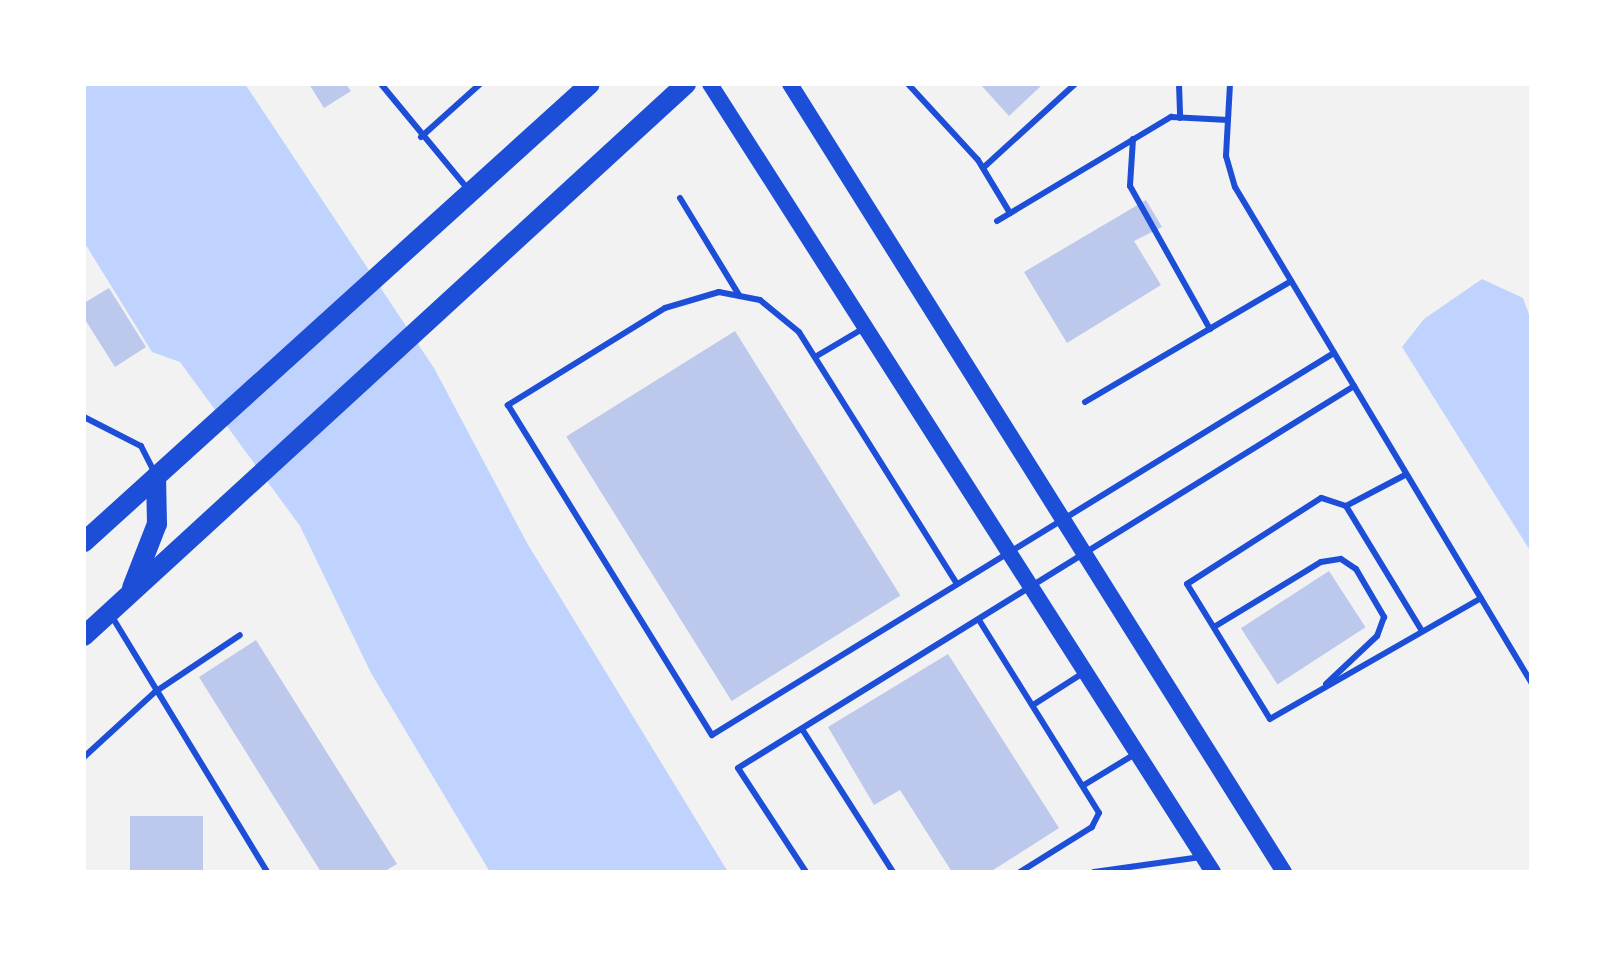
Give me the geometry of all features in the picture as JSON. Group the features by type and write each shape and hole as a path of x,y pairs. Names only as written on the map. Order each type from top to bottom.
{"main road":[{"path":"84,542 590,84"},
{"path":"84,636 686,84"},
{"path":"710,84 1213,872"},
{"path":"790,84 1284,872"},
{"path":"131,592 157,524 156,477"}],"lane":[{"path":"381,84 421,137 471,192"},
{"path":"421,137 480,84"},
{"path":"908,84 983,168 1010,213"},
{"path":"983,168 1075,84"},
{"path":"1179,84 1180,118"},
{"path":"1230,84 1226,156 1235,187 1531,682"},
{"path":"997,221 1133,139 1180,118 1228,120"},
{"path":"1133,139 1130,186 1210,329"},
{"path":"680,198 739,295"},
{"path":"1085,402 1291,281"},
{"path":"957,584 815,357 789,324 760,300 719,292 665,308 508,405 712,735 1334,353"},
{"path":"815,357 865,327"},
{"path":"806,872 738,768 979,620 1081,552 1354,386"},
{"path":"84,417 141,446 156,477"},
{"path":"1346,506 1405,475"},
{"path":"1422,631 1346,506 1321,498 1187,584 1270,719 1481,598"},
{"path":"1214,627 1321,562 1341,559 1356,569 1384,617 1377,636 1317,692"},
{"path":"109,612 267,872"},
{"path":"979,620 1099,813 1092,827 1020,872"},
{"path":"84,757 155,692 240,635"},
{"path":"1033,705 1086,671"},
{"path":"802,729 893,872"},
{"path":"1084,785 1138,752"},
{"path":"1099,872 1204,856"}],"water":[{"path":"84,84 245,84 434,368 527,543 728,872 490,872 371,673 300,526 180,362 152,352 84,242"},
{"path":"1482,279 1523,298 1531,320 1531,552 1402,347 1424,319"}],"building":[{"path":"309,84 346,84 351,91 324,108"},
{"path":"980,84 1043,84 1009,116"},
{"path":"1146,200 1162,227 1134,241 1161,285 1067,343 1024,272"},
{"path":"109,288 146,347 115,367 84,318 84,303"},
{"path":"735,331 900,596 732,701 566,436"},
{"path":"1329,571 1365,627 1277,684 1241,628"},
{"path":"256,640 397,864 383,872 321,872 199,677"},
{"path":"948,654 1059,828 990,872 952,872 900,790 874,805 828,727"},
{"path":"130,816 203,816 203,872 130,872"}]}
